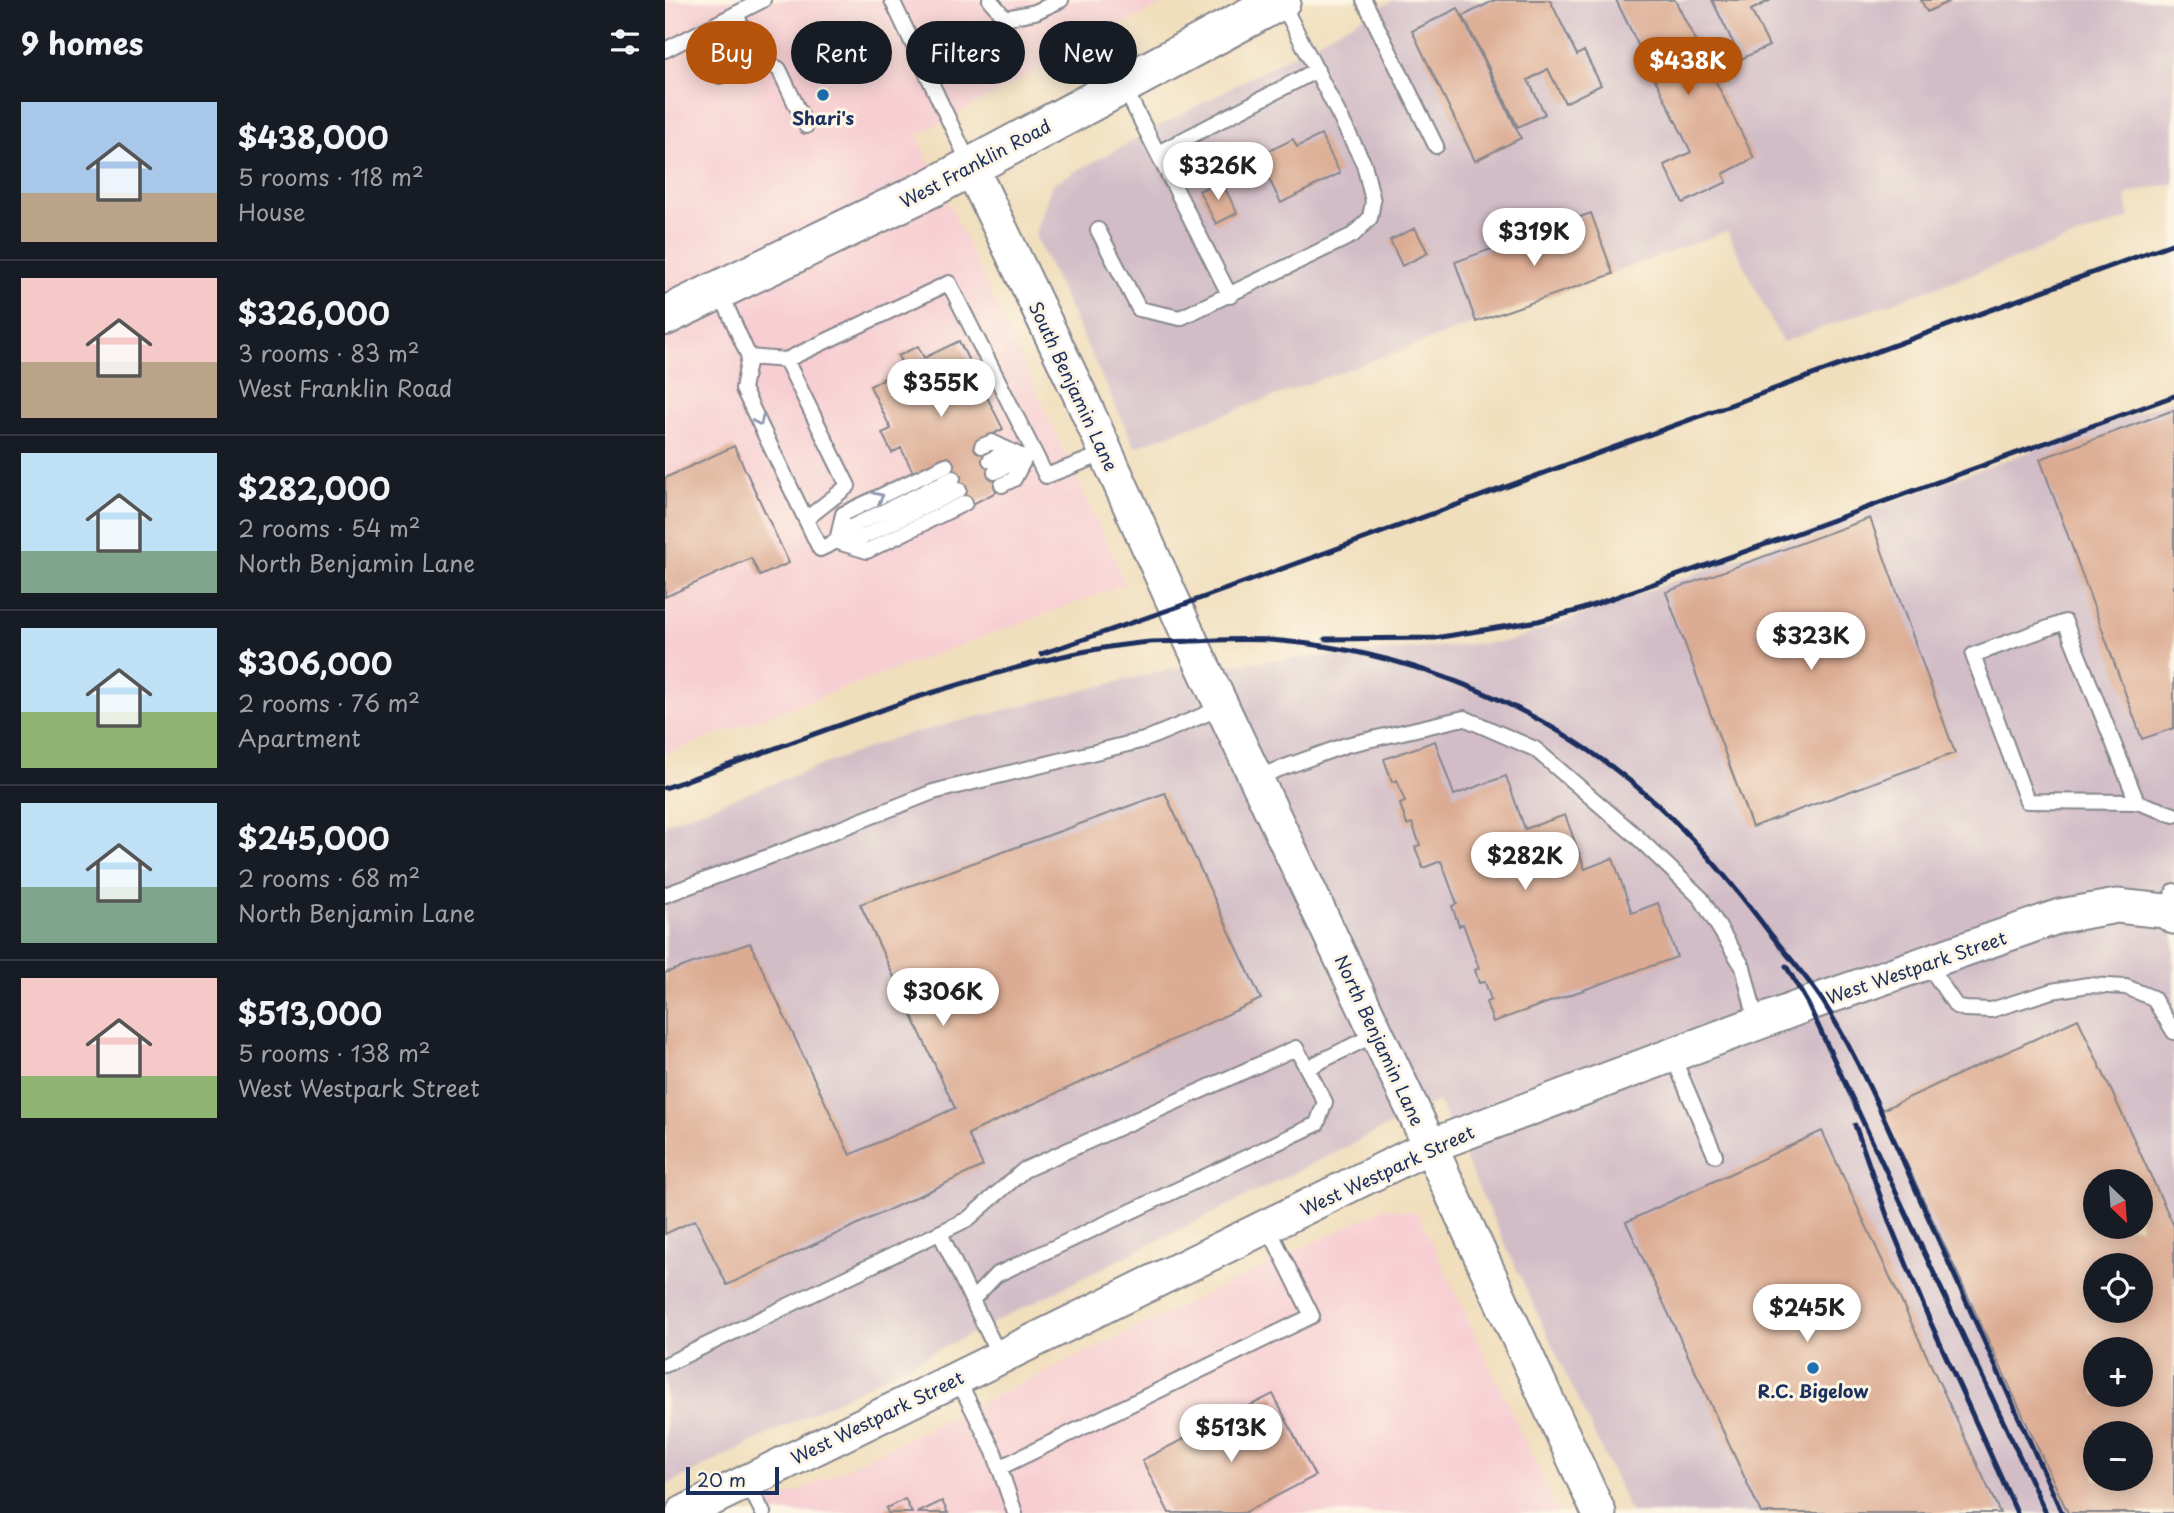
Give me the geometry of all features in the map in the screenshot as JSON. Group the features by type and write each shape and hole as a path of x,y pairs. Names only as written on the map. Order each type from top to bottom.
{"main road":[{"name":"West Franklin Road","path":"1137,76 1280,0"},
{"name":"West Franklin Road","path":"665,316 971,167 1122,84"}],"street":[{"name":"South Benjamin Lane","path":"971,167 1177,607"},
{"name":"North Benjamin Lane","path":"1177,607 1599,1513"},
{"name":"West Westpark Street","path":"683,1513 1430,1146 1672,1055 2060,916 2117,906 2171,906"}],"lane":[{"path":"665,50 763,0"},
{"path":"892,0 971,167"},
{"path":"990,0 1006,18 1035,12 1061,0"},
{"path":"1098,230 1139,309 1180,318 1353,235 1370,218 1373,201 1364,164 1280,0"},
{"path":"1364,0 1436,146"},
{"path":"736,14 739,21"},
{"path":"777,68 806,126"},
{"path":"1158,153 1317,70"},
{"path":"1122,84 1230,296"},
{"path":"749,357 786,360 949,283 1030,455 1047,476 1106,453"},
{"path":"718,289 749,357 743,389 820,549 837,541 851,527 959,490 867,551 837,541"},
{"path":"786,360 848,486 806,519"},
{"path":"982,446 992,442 1030,455"},
{"path":"1030,455 1014,479 996,473 997,457 1030,455"},
{"path":"837,541 843,514 946,465"},
{"path":"2137,802 2065,622 1973,655 2027,801 2137,802 2174,815"},
{"path":"665,895 933,792 1144,740 1223,706"},
{"path":"1257,777 1346,745 1464,718 1535,749 1635,835 1701,898 1743,967 1757,1024"},
{"path":"1927,963 1956,1006 1965,1009 1991,1010 2052,991 2088,985 2126,986 2153,998 2174,1031"},
{"path":"1307,1068 1376,1034"},
{"path":"665,1365 968,1219 1024,1170 1296,1048 1325,1102 1317,1124 996,1275 972,1300"},
{"path":"1672,1055 1715,1155"},
{"path":"999,1468 1312,1316 1267,1225"},
{"path":"940,1233 1000,1357"},
{"path":"957,1378 994,1452 1015,1513"},
{"path":"747,1482 763,1513"}],"shaded area":[{"path":"665,0 1170,0 1131,21 1039,21 1039,70 1025,77 1025,21 906,21 906,84 1013,84 917,135 1126,584 665,754"},
{"path":"1394,0 2174,0 2174,183 2126,194 2129,218 1782,342 1727,231 1135,447 1035,236 1052,184"},
{"path":"2174,399 2174,1513 1631,1513 1438,1101 665,1486 665,824 897,737 1169,669 1510,641"},
{"path":"1385,1208 1418,1213 1559,1513 753,1513"}],"building":[{"path":"1495,0 1550,0 1577,55 1584,51 1601,85 1565,103 1548,69 1528,80 1545,114 1518,127 1463,16"},
{"path":"1616,0 1675,0 1754,158 1723,174 1727,182 1683,203 1664,165 1691,152"},
{"path":"1712,0 1771,0 1751,10 1769,46 1741,59"},
{"path":"1921,0 1952,0 1927,12"},
{"path":"1458,8 1521,138 1475,161 1412,31"},
{"path":"1321,135 1340,173 1281,203 1266,173 1260,175 1253,159 1293,139 1297,147"},
{"path":"1221,180 1237,213 1216,224 1199,191"},
{"path":"1591,213 1613,274 1476,322 1455,262"},
{"path":"1415,228 1428,253 1402,266 1390,240"},
{"path":"959,341 1003,429 980,441 1004,488 967,507 946,465 914,474 901,448 892,453 882,433 891,429 870,386 904,368 898,356 918,346 924,358"},
{"path":"2174,410 2174,728 2142,739 2040,459"},
{"path":"734,446 789,563 760,576 751,558 665,597 665,478"},
{"path":"1870,518 1955,753 1752,827 1666,592"},
{"path":"1435,741 1454,795 1506,776 1525,829 1565,815 1585,869 1613,858 1632,913 1658,903 1677,957 1493,1022 1486,1002 1491,1000 1485,982 1479,983 1475,970 1479,968 1463,924 1459,926 1452,906 1457,904 1441,861 1423,868 1415,847 1420,845 1412,823 1407,825 1400,804 1405,802 1397,780 1392,782 1384,759"},
{"path":"1165,793 1261,999 968,1134 983,1166 727,1285 695,1220 665,1234 665,973 750,943 850,1155 955,1108 860,904"},
{"path":"2078,1019 2148,1169 2083,1169 2083,1239 2153,1239 2153,1181 2174,1226 2174,1513 2068,1513 1882,1110"},
{"name":"R.C. Bigelow","path":"1822,1131 2000,1513 1761,1513 1626,1222"},
{"path":"1273,1394 1315,1476 1244,1513 1169,1513 1142,1460"},
{"path":"905,1499 912,1513 888,1513 886,1508"},
{"path":"942,1501 948,1513 917,1513"}],"railway":[{"path":"1041,654 1177,607 2174,243"},
{"path":"1325,639 1435,638 1538,621 1576,611 2174,396"},
{"path":"905,701 1057,657 1119,646 1150,642 1247,639 1281,641 1369,655 1455,681 1537,719 1612,767 1677,823 1697,844 1824,1003 1877,1104 2062,1513"},
{"path":"665,788 912,699"},
{"path":"1786,966 1808,1004 2046,1513"},
{"path":"1855,1125 1890,1224 1929,1319 2017,1513"}],"place":[{"name":"Shari's","path":"823,95"},
{"name":"R.C. Bigelow","path":"1813,1368"}]}
